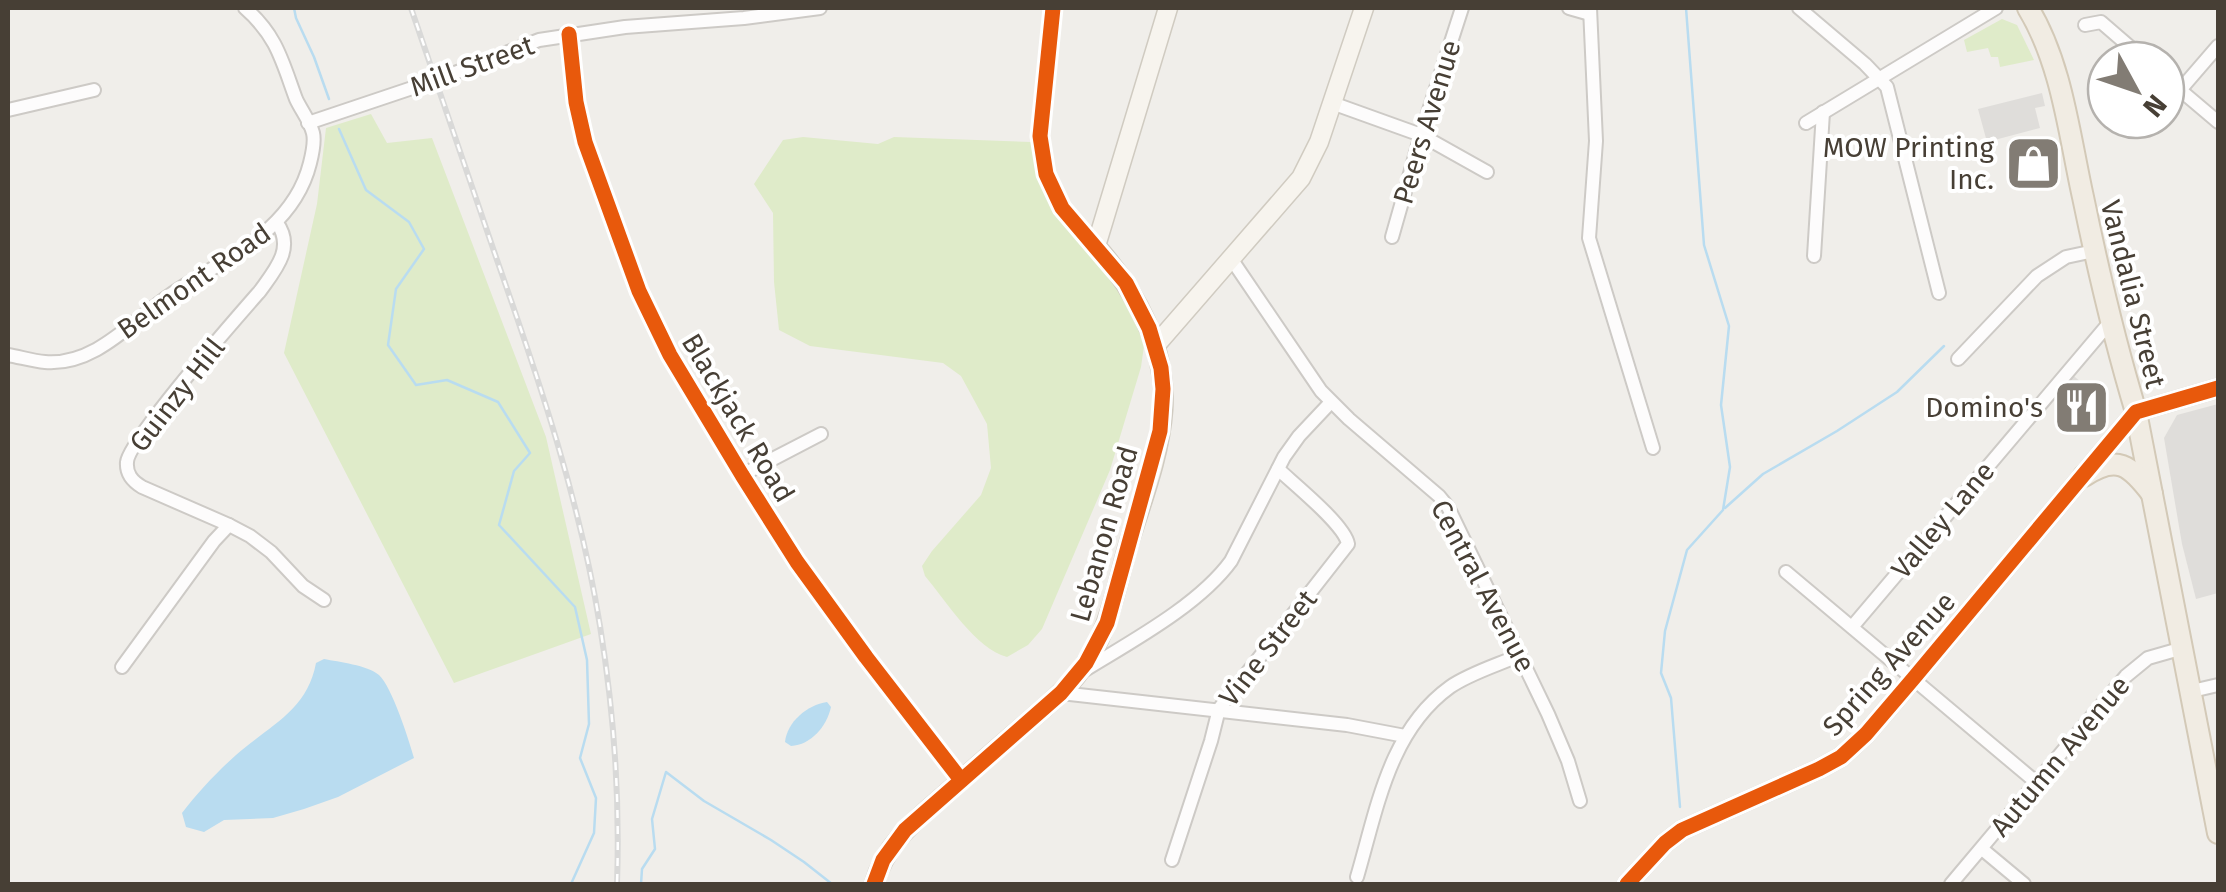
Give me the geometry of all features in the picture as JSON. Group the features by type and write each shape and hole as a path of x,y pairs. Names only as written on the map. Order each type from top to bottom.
{"main road":[{"name":"Vandalia Street","path":"2028,8 2042,33 2057,78 2094,252 2136,412 2218,833"},
{"path":"2084,476 2099,466 2114,464 2128,469 2152,495"}],"street":[{"path":"245,8 266,28 277,46 308,123"},
{"name":"Mill Street","path":"308,123 539,40 625,27 820,8"},
{"path":"1053,8 1040,136 1042,156 1062,208 1096,246"},
{"path":"1096,246 1168,8"},
{"path":"1155,346 1301,178 1318,142 1364,8"},
{"name":"Peers Avenue","path":"1392,237 1462,8"},
{"path":"1570,8 1590,11 1596,141 1589,238 1653,448"},
{"path":"1798,8 1880,78 1890,96 1939,293"},
{"path":"1806,123 1996,8"},
{"path":"2085,25 2101,22 2122,40"},
{"name":"Blackjack Road","path":"570,34 576,102 585,142 639,290 670,355 821,596 961,780"},
{"path":"2186,83 2218,46"},
{"path":"8,110 94,90"},
{"path":"2186,95 2218,122"},
{"path":"1332,103 1421,135 1487,172"},
{"path":"1814,256 1822,112"},
{"name":"Belmont Road","path":"8,355 47,362 101,348 155,306 264,235 296,194 309,166 313,133 308,123"},
{"name":"Guinzy Hill","path":"276,223 285,246 275,269 153,420 126,461 130,476 142,487 228,524 271,552 303,586 324,600"},
{"name":"Lebanon Road","path":"874,884 883,860 904,830 1078,675 1107,623 1158,441 1163,389 1155,346 1130,290 1096,246"},
{"path":"1958,359 2037,276 2066,258 2094,252"},
{"name":"Central Avenue","path":"1232,260 1320,391 1448,508 1560,742 1580,801"},
{"name":"Valley Lane","path":"1852,627 2111,321"},
{"path":"2136,412 2218,388"},
{"path":"1078,675 1164,619 1222,574 1278,469 1299,436 1330,402"},
{"name":"Spring Avenue","path":"1627,884 1664,843 1682,830 1841,757 1866,734 2136,412"},
{"path":"742,475 821,434"},
{"name":"Vine Street","path":"1172,860 1223,702 1348,544 1338,526 1278,469"},
{"path":"122,667 228,524"},
{"path":"1786,572 2037,783"},
{"name":"Autumn Avenue","path":"1952,884 2133,670 2154,656 2183,648"},
{"path":"1358,877 1389,769 1415,722 1451,686 1520,655"},
{"path":"2192,692 2218,685"},
{"path":"1061,692 1405,736"},
{"path":"1982,848 2024,884"}],"green space":[{"path":"2002,19 2017,25 2034,60 2000,67 1998,57 1991,57 1988,48 1967,52 1964,40"},
{"path":"371,114 387,143 432,138 546,437 591,634 454,683 284,353 317,204 326,128"},
{"path":"803,137 878,144 894,137 1031,142 1058,215 1108,274 1134,313 1145,339 1141,367 1110,470 1042,629 1028,645 1007,657 973,634 925,576 922,566 981,495 991,468 987,424 961,376 943,363 810,346 779,330 773,213 754,184 783,140"}],"shaded area":[{"path":"2042,93 2045,106 2035,108 2040,128 1987,142 1978,109"},
{"path":"2070,373 2109,405 2089,429 2083,424 2097,406 2079,392 2065,408 2051,397"},
{"path":"2218,404 2218,593 2196,599 2182,544 2164,438 2177,415"}],"water":[{"path":"324,659 360,666 379,675 394,702 414,758 338,797 304,809 273,818 224,820 204,832 186,827 182,813 188,805 229,762 296,705 316,663"},
{"path":"827,702 831,707 829,714 817,733 798,745 785,742 799,716"}],"waterway":[{"path":"294,8 329,99"},
{"path":"1680,807 1671,698 1661,673 1665,631 1687,550 1723,510 1730,467 1721,405 1729,326 1704,245 1686,8"},
{"path":"339,129 366,190 409,222 424,249 396,289 388,345 416,385 447,380 498,402 530,453 514,471 499,525 575,607 587,660 589,724 580,758 596,798 594,833 571,884"},
{"path":"1725,508 1763,474 1897,392 1944,346"},
{"path":"641,884 642,869 655,849 652,819 666,772 832,884"}],"railway":[{"path":"411,8 543,396 592,579 612,723 617,787 617,884"}],"cycle path":[{"path":"874,884 883,860 905,830 1061,693 1086,663 1107,623 1160,431 1161,368 1149,328 1126,283 1062,208 1046,174 1040,136 1053,8"},
{"path":"569,34 576,102 585,142 639,291 670,355 797,562 961,780"},
{"path":"1627,884 1682,830 1841,757 1866,734 2136,412 2218,388"}],"place":[{"name":"MOW Printing Inc.","path":"2033,163"},
{"name":"Domino's","path":"2082,407"}]}
